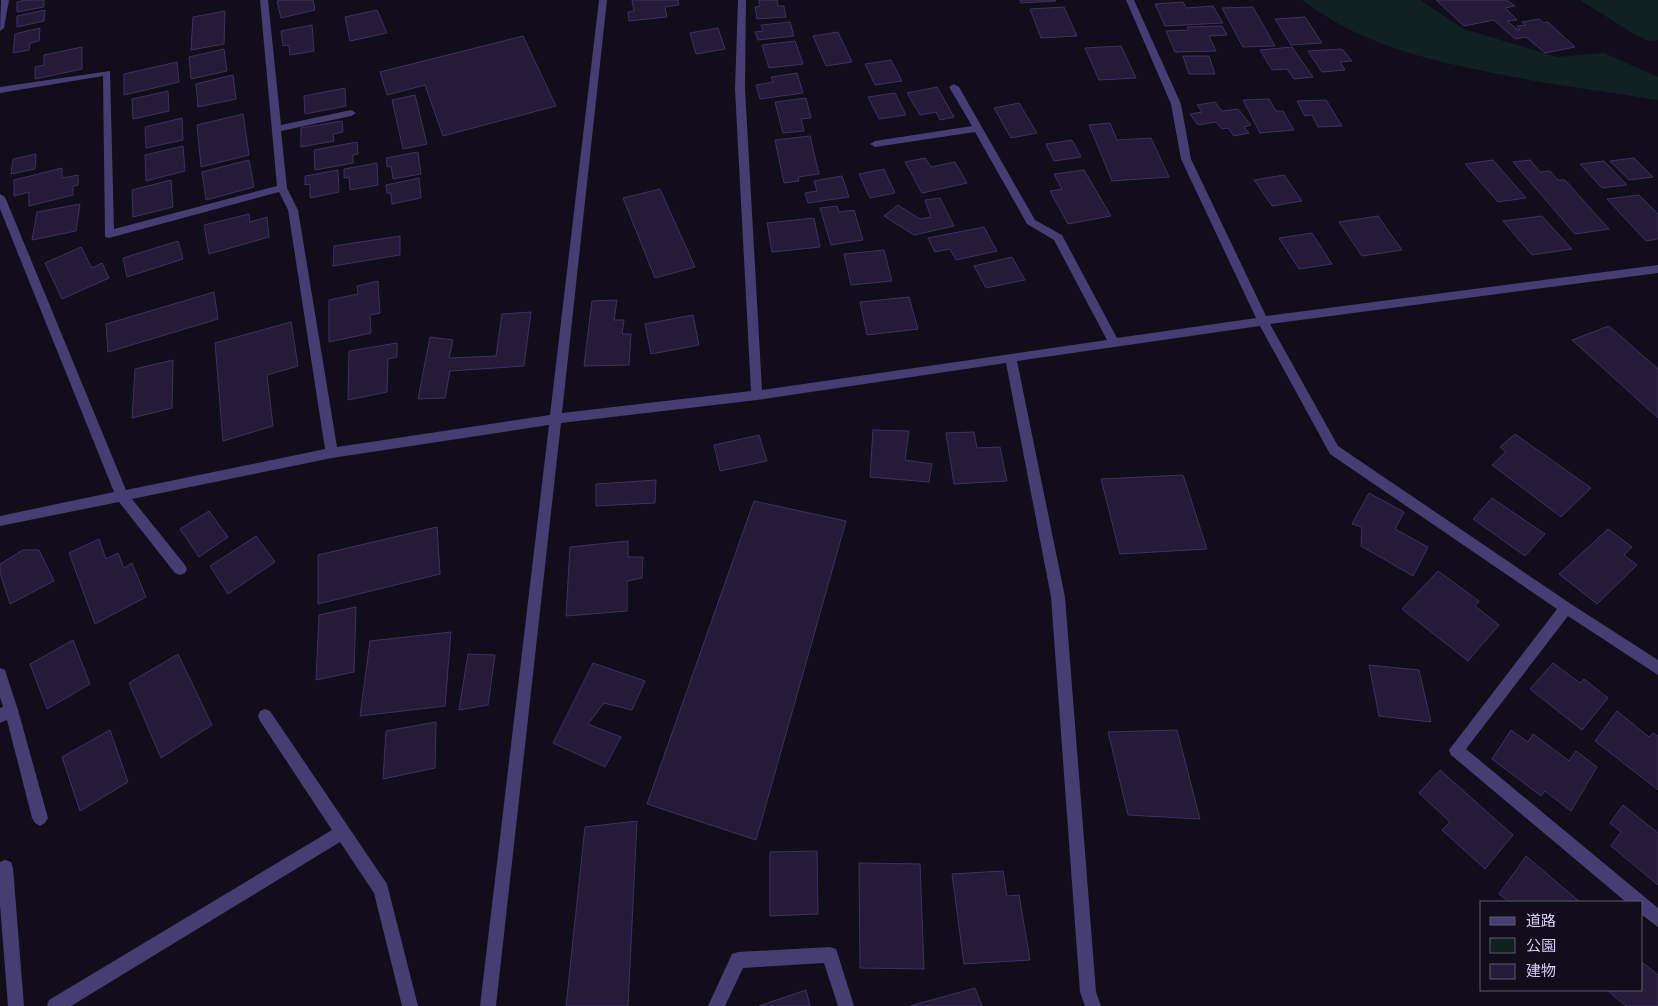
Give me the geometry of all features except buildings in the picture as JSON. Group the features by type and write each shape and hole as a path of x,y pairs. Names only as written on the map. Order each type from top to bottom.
{"street":[{"path":"0,28 5,0"},
{"path":"264,0 282,188 293,210 332,453"},
{"path":"488,1006 603,0"},
{"path":"742,0 740,89 757,395"},
{"path":"1130,0 1176,104 1186,158 1263,321 1334,450 1566,608 1658,668"},
{"path":"0,90 107,73 109,234 282,188"},
{"path":"954,87 1031,222 1058,238 1114,343"},
{"path":"276,129 351,113"},
{"path":"875,144 978,128"},
{"path":"0,197 122,496 180,569"},
{"path":"0,521 332,453 555,419 757,395 1010,356 1658,269"},
{"path":"1010,356 1058,598 1088,992 1092,1006"},
{"path":"1566,608 1456,750 1637,901"},
{"path":"0,675 5,713 40,818"},
{"path":"265,716 381,890 410,1006"},
{"path":"55,1006 342,832"},
{"path":"5,868 16,1006"},
{"path":"1643,907 1658,919"},
{"path":"716,1006 738,960 830,955 846,1006"}],"green space":[{"path":"1302,0 1420,0 1464,29 1557,57 1604,53 1658,77 1658,100 1552,84 1438,61 1368,38 1324,15"},
{"path":"1580,0 1658,0 1658,40 1649,41 1629,31"}]}
